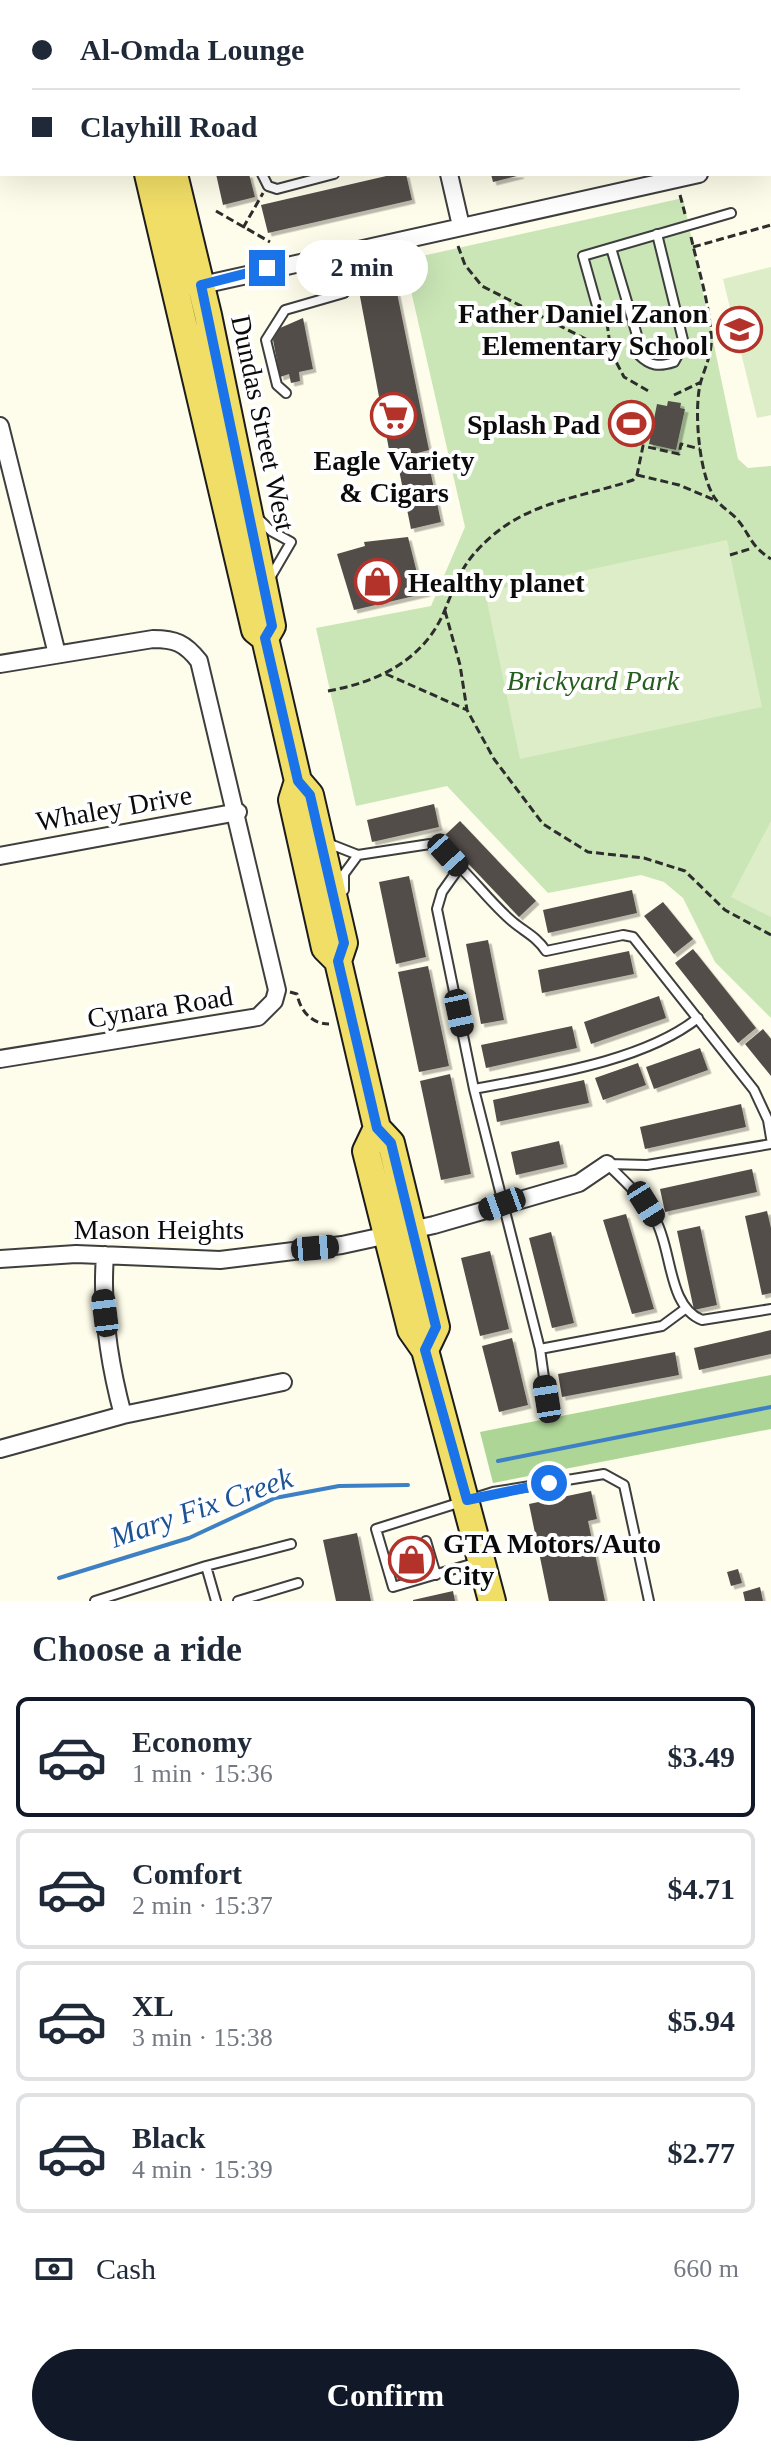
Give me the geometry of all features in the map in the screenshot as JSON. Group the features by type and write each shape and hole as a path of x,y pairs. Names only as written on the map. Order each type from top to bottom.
{"main road":[{"name":"Dundas Street West","path":"149,176 189,288 248,508 272,626 265,638"},
{"name":"Dundas Street West","path":"174,176 189,288 255,630 265,638 298,781 310,795 345,946 377,1128 366,1151 436,1327 425,1350 492,1601"},
{"name":"Dundas Street West","path":"298,781 292,800 325,948 345,946"}],"street":[{"path":"449,176 461,226"},
{"path":"189,288 690,176"},
{"path":"0,426 4,458 57,654"},
{"path":"0,664 153,639 174,639 189,648 199,661 238,812 277,990"},
{"name":"Whaley Drive","path":"0,856 238,812"},
{"name":"Cynara Road","path":"0,1059 258,1017 274,1001 277,990"},
{"name":"Mason Heights","path":"0,1259 105,1255 220,1260 400,1233 579,1183 607,1164"},
{"path":"105,1255 102,1290 110,1358 123,1415"},
{"path":"0,1449 123,1415 283,1382"}],"lane":[{"path":"263,176 268,186 277,189 326,176"},
{"path":"597,306 583,256 731,213"},
{"path":"611,248 639,342 639,355 649,364 665,365 674,362 684,344 657,234"},
{"path":"286,393 277,385 266,340 285,310 344,293"},
{"path":"248,508 271,531 291,542 275,564 265,590"},
{"path":"317,826 336,849 358,855 430,844 513,922 539,940 546,951 623,935 633,937 754,1090 763,1105 771,1141 647,1165 607,1164"},
{"path":"345,896 344,874 358,855"},
{"path":"459,868 442,892 437,909 474,1089 540,1349 547,1399"},
{"path":"474,1089 575,1070 680,1032 698,1018"},
{"path":"607,1164 634,1189 657,1223 685,1309 702,1320 771,1309"},
{"path":"540,1349 662,1326 685,1309"},
{"path":"482,1561 393,1587 376,1529 493,1492 604,1474 624,1485 649,1601"},
{"path":"426,1541 436,1575"},
{"path":"95,1601 206,1566 291,1544"},
{"path":"206,1566 216,1601"},
{"path":"238,1601 298,1583"}],"path":[{"path":"243,228 268,186"},
{"path":"680,195 711,332 711,350 701,382 700,449 708,485 717,501"},
{"path":"216,211 270,242"},
{"path":"693,247 771,225"},
{"path":"458,246 465,265 482,286 611,352"},
{"path":"607,323 611,352 624,377 650,392"},
{"path":"674,395 701,382"},
{"path":"637,475 643,446 679,454 681,444 700,449"},
{"path":"328,691 386,674 414,654 433,634 445,611 452,585 464,564 519,516 599,492 637,475 679,485 717,501 738,519 753,548 771,559"},
{"path":"730,555 753,548"},
{"path":"445,611 460,665 467,710 494,759 543,824 588,852 655,860 685,871 725,910 771,935"},
{"path":"386,674 467,710"},
{"path":"277,990 297,994 304,1013 322,1024 329,1024"}],"green space":[{"name":"Brickyard Park","path":"683,198 738,459 748,468 771,466 771,1018 715,962 683,898 664,882 641,875 548,893 447,786 356,806 316,628 431,606 465,527 404,260"},
{"path":"771,267 771,415 757,418 723,279"},
{"path":"727,540 762,707 520,759 485,592"},
{"path":"771,821 771,917 731,897"},
{"path":"771,1375 771,1429 493,1483 480,1432"}],"water":[{"name":"Splash Pad","path":"645,406 636,445 622,434 621,421 633,407"}],"building":[{"path":"216,176 250,176 255,197 223,205"},
{"path":"386,176 406,176 412,200 268,233 261,205"},
{"path":"492,176 517,176 493,182"},
{"path":"394,278 429,450 391,460 358,286"},
{"path":"303,318 313,369 299,372 300,381 291,383 289,374 280,377 273,340 280,328"},
{"path":"668,401 681,403 680,408 685,409 676,450 649,444 657,404 667,406"},
{"path":"420,460 429,465 441,522 411,529 398,465"},
{"path":"408,537 418,577 427,575 430,585 427,593 354,610 337,554 365,546 364,542"},
{"path":"434,804 439,827 372,842 367,820"},
{"path":"460,821 536,901 519,917 443,837"},
{"path":"409,876 426,957 396,964 379,882"},
{"path":"632,890 637,913 548,933 543,910"},
{"path":"663,902 693,939 674,954 644,916"},
{"path":"488,940 504,1020 481,1024 466,944"},
{"path":"693,949 756,1028 738,1043 675,963"},
{"path":"629,951 634,974 542,993 538,970"},
{"path":"428,966 449,1066 419,1072 398,972"},
{"path":"659,996 666,1018 591,1044 584,1022"},
{"path":"572,1026 577,1048 486,1068 481,1045"},
{"path":"763,1029 771,1039 771,1076 745,1044"},
{"path":"700,1048 708,1070 654,1089 646,1067"},
{"path":"638,1063 646,1085 603,1100 595,1078"},
{"path":"450,1074 471,1174 441,1180 420,1081"},
{"path":"584,1080 589,1103 497,1122 493,1100"},
{"path":"741,1104 746,1127 645,1149 640,1127"},
{"path":"559,1141 564,1164 516,1175 511,1152"},
{"path":"752,1169 757,1192 665,1212 660,1189"},
{"path":"767,1211 771,1228 771,1293 762,1295 745,1216"},
{"path":"626,1214 654,1309 632,1314 603,1220"},
{"path":"700,1226 717,1305 694,1310 677,1231"},
{"path":"551,1232 574,1323 552,1328 529,1238"},
{"path":"490,1251 509,1329 480,1336 461,1258"},
{"path":"771,1330 771,1354 699,1370 694,1348"},
{"path":"512,1338 528,1405 499,1412 482,1346"},
{"path":"675,1352 679,1375 562,1397 558,1374"},
{"path":"591,1491 597,1519 588,1521 605,1601 549,1601 529,1504"},
{"path":"357,1533 371,1601 336,1601 323,1540"},
{"path":"414,1548 421,1573 400,1579 393,1554"},
{"path":"738,1569 742,1583 731,1586 727,1572"},
{"path":"760,1587 763,1601 745,1601 743,1592"},
{"path":"453,1591 455,1601 413,1601 413,1600"}],"waterway":[{"name":"Mary Fix Creek","path":"498,1461 771,1407"},
{"name":"Mary Fix Creek","path":"59,1578 189,1538 275,1498 339,1486 408,1485"}],"place":[{"name":"Father Daniel Zanon Elementary School","path":"739,329"},
{"name":"Eagle Variety & Cigars","path":"394,415"},
{"name":"Splash Pad","path":"631,424"},
{"name":"Healthy planet","path":"377,582"},
{"name":"GTA Motors/Auto City","path":"412,1559"}],"route":[{"path":"267,268 201,285 272,626 265,638 298,781 310,795 344,943 338,961 377,1128 391,1143 436,1327 425,1350 467,1500 493,1492 549,1483"}]}
